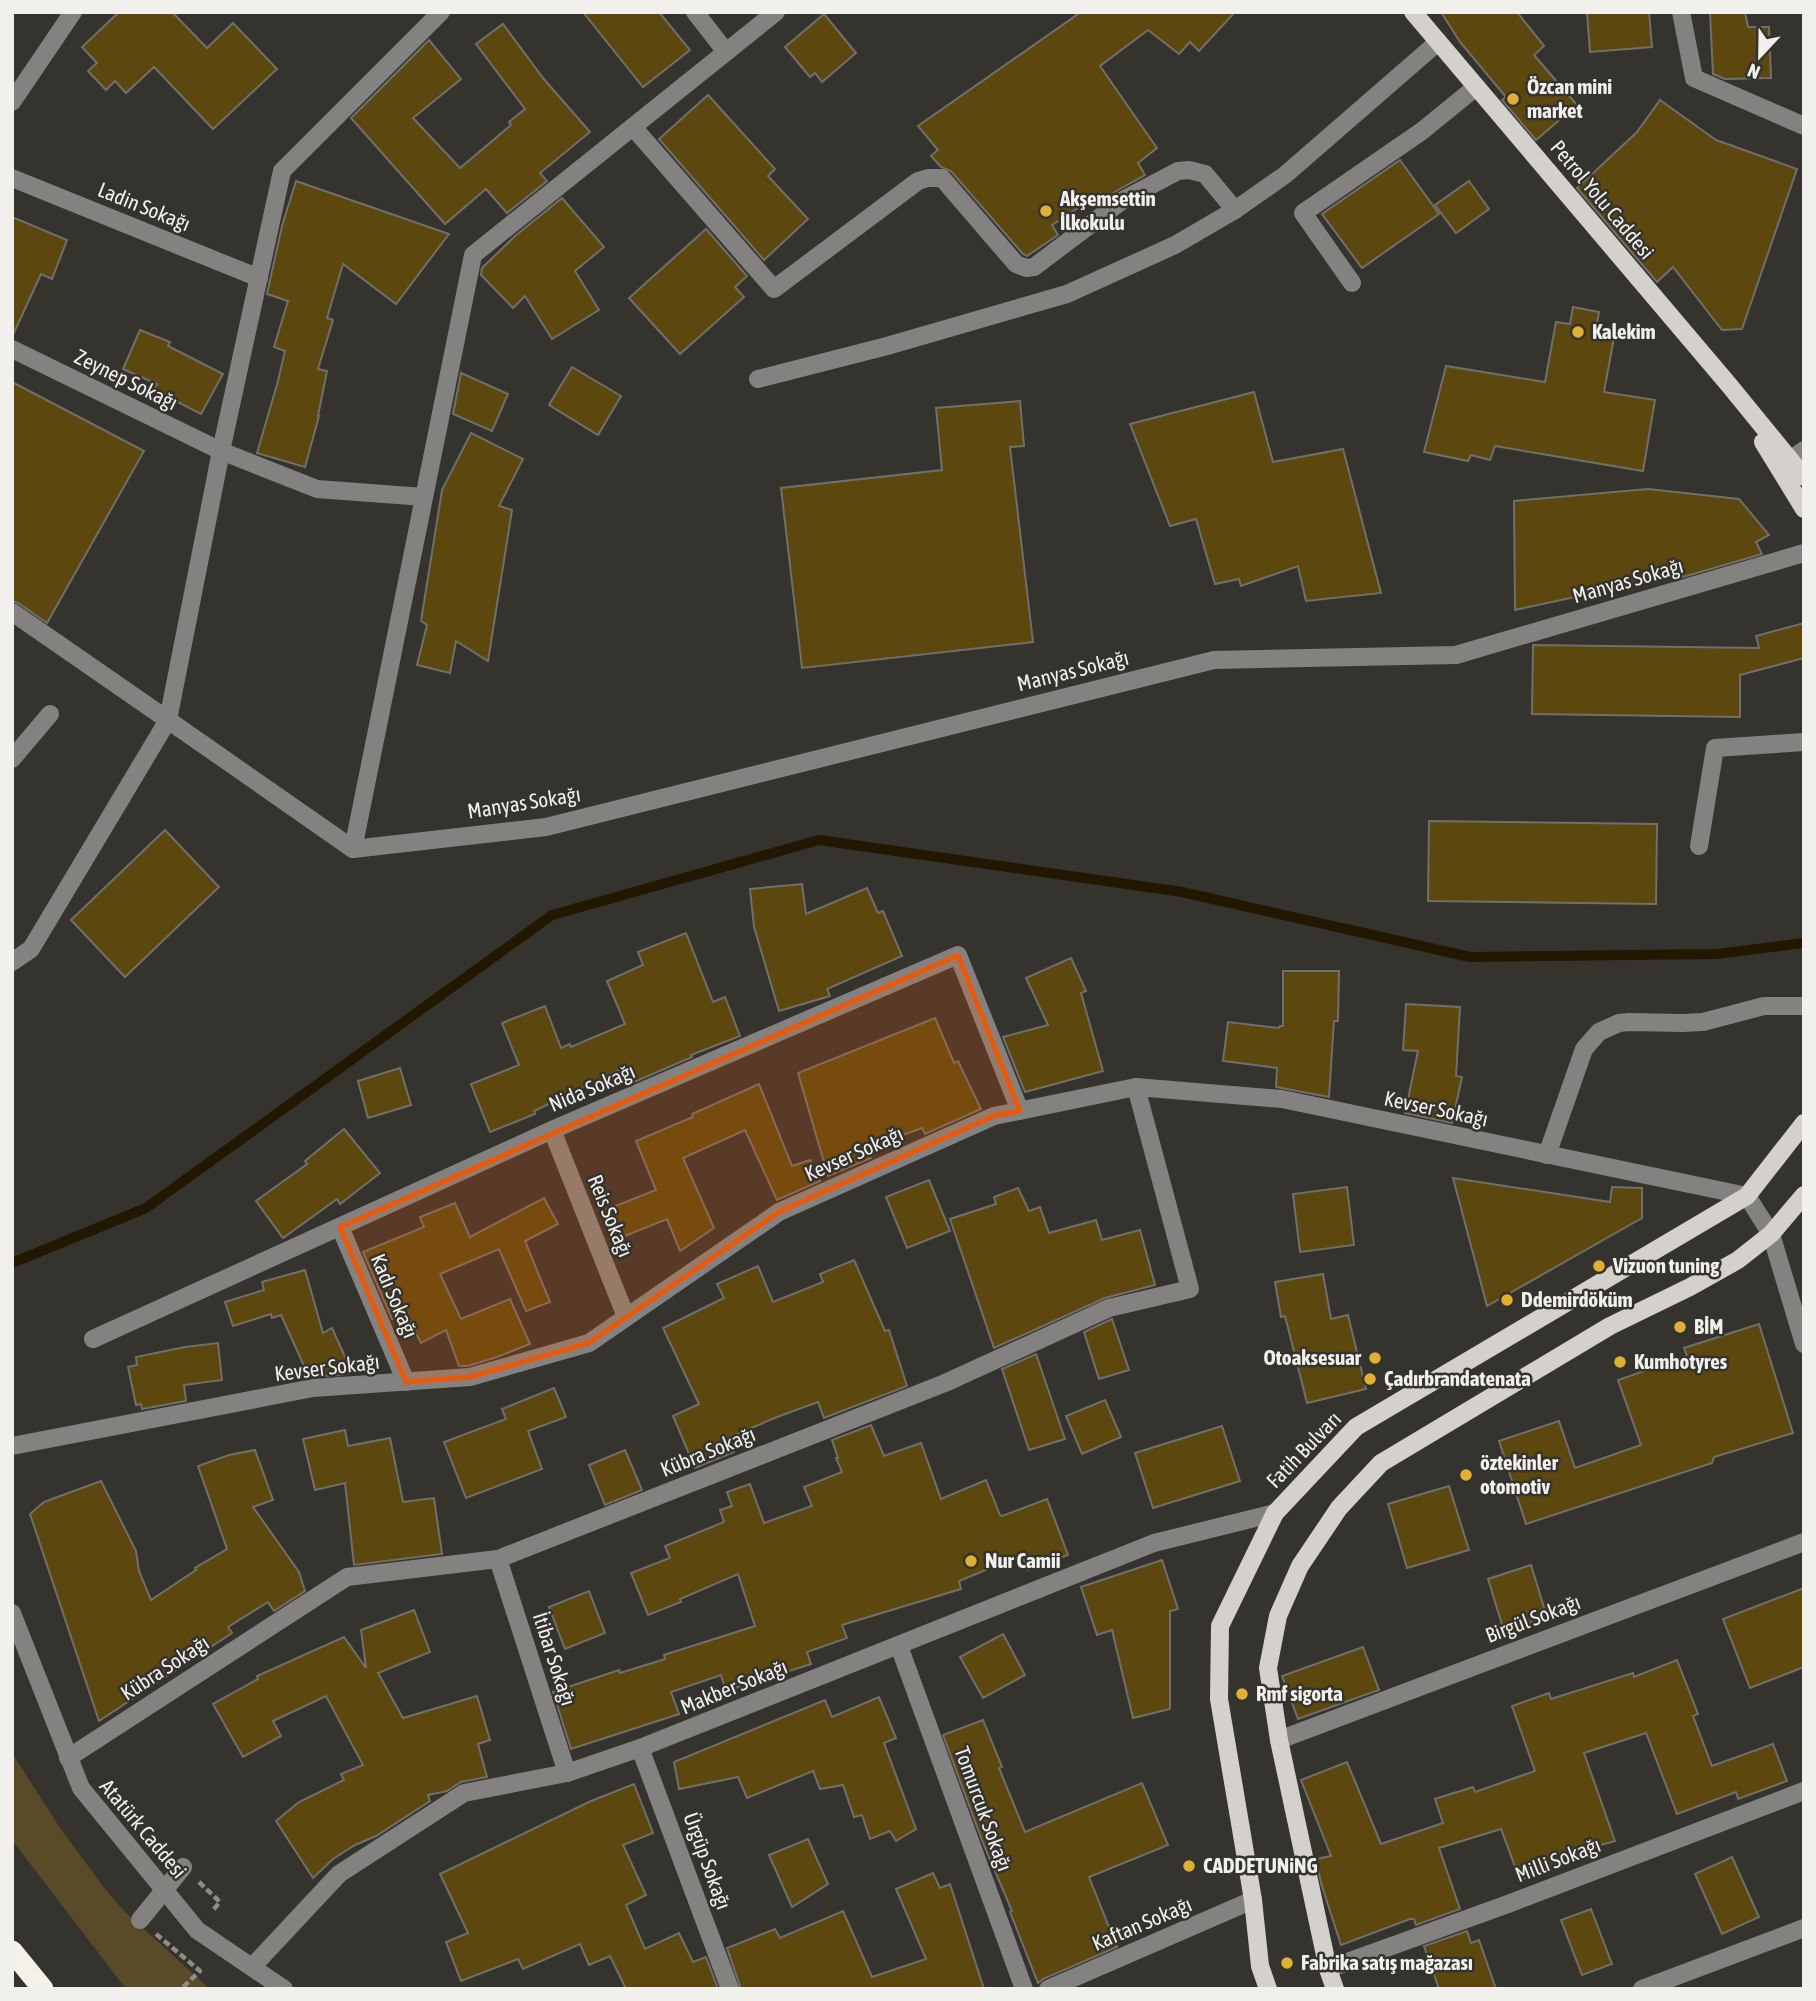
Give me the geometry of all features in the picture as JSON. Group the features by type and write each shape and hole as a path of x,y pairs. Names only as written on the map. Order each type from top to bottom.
{"highway":[{"path":"12,1951 43,1989"}],"main road":[{"name":"Petrol Yolu Caddesi","path":"1413,12 1729,385 1797,455 1804,477"},
{"name":"Petrol Yolu Caddesi","path":"1729,385 1804,509"},
{"name":"Fatih Bulvarı","path":"1268,1989 1260,1966 1253,1900 1219,1699 1220,1626 1275,1513 1356,1427 1747,1196 1804,1123"},
{"path":"1335,1989 1328,1969 1279,1740 1268,1668 1278,1616 1307,1554 1339,1508 1381,1463 1610,1326 1738,1260 1771,1234 1804,1195"}],"street":[{"path":"12,102 73,12"},
{"path":"12,962 31,949 168,720 221,451 282,171 441,12"},
{"path":"695,12 726,52"},
{"path":"12,612 353,849 473,255 776,12"},
{"path":"1681,12 1693,78 1804,127"},
{"path":"758,379 887,346 1067,294 1175,245 1235,210 1294,167 1438,42"},
{"path":"1352,283 1303,213 1422,131 1476,87"},
{"path":"633,127 775,289 918,181 928,178 942,178 1016,264 1026,268 1034,267 1123,200 1178,171 1189,170 1206,174 1235,210"},
{"name":"Ladin Sokağı","path":"12,178 259,278"},
{"name":"Zeynep Sokağı","path":"12,349 221,451 317,489 424,497"},
{"name":"Manyas Sokağı","path":"353,849 546,827 1213,660 1456,655 1804,553"},
{"path":"12,759 50,714"},
{"path":"1699,846 1715,748 1804,742"},
{"name":"Nida Sokağı","path":"93,1339 552,1130 958,955 1020,1111"},
{"path":"1547,1155 1584,1049 1609,1026 1629,1022 1703,1022 1764,1006 1804,1006"},
{"name":"Kevser Sokağı","path":"12,1446 313,1388 470,1377 589,1343 779,1212 994,1116 1136,1087 1282,1099 1747,1196"},
{"name":"Kübra Sokağı","path":"68,1758 347,1577 498,1559 945,1383 1109,1308 1190,1289 1136,1087"},
{"name":"Reis Sokağı","path":"552,1130 626,1317"},
{"path":"1747,1196 1771,1234 1804,1344"},
{"name":"Kadı Sokağı","path":"340,1227 406,1382"},
{"name":"Makber Sokağı","path":"252,1967 340,1874 464,1793 567,1773 640,1748 1154,1543 1275,1513"},
{"name":"Birgül Sokağı","path":"1279,1740 1804,1542"},
{"name":"İtibar Sokağı","path":"498,1559 567,1773"},
{"name":"Atatürk Caddesi","path":"12,1613 80,1788 197,1930 284,1989"},
{"name":"Tomurcuk Sokağı","path":"898,1646 1024,1989"},
{"name":"Ürgüp Sokağı","path":"640,1748 730,1989"},
{"name":"Milli Sokağı","path":"1328,1969 1508,1904 1804,1791"},
{"path":"140,1920 183,1867"},
{"name":"Kaftan Sokağı","path":"1048,1989 1253,1900"},
{"path":"1642,1989 1804,1927"}],"path":[{"path":"178,1952 200,1971 181,1989"}],"highlighted area":[{"path":"958,955 1020,1111 994,1116 779,1212 589,1343 470,1377 406,1382 340,1227"}],"shaded area":[{"path":"12,1753 60,1828 105,1889 125,1912 210,1989 126,1989 12,1840"}],"building":[{"path":"119,12 172,12 207,48 233,23 277,69 213,129 154,67 126,93 115,81 106,90 88,71 97,63 82,47"},
{"path":"583,12 659,12 690,50 643,87"},
{"path":"1081,12 1235,12 1199,51 1190,42 1179,54 1148,30 1100,66 1157,148 1138,163 1145,175 1105,199 1101,193 1052,225 1058,235 1027,256 951,171 941,167 931,156 938,150 918,126"},
{"path":"1441,12 1517,12 1544,46 1534,55 1577,105 1536,140 1502,100 1506,97 1460,42"},
{"path":"1587,12 1649,12 1652,47 1590,52"},
{"path":"1710,12 1745,12 1748,27 1769,27 1771,78 1725,79 1713,74"},
{"path":"824,14 856,53 822,82 815,73 810,77 785,47"},
{"path":"503,24 543,78 590,132 540,173 547,181 507,213 486,189 445,224 351,118 429,40 461,79 413,118 460,168 511,125 509,122 525,109 476,44"},
{"path":"708,95 775,169 768,176 808,219 764,260 659,139"},
{"path":"1660,100 1716,140 1797,169 1742,329 1722,330 1673,267 1657,282 1577,188 1637,132"},
{"path":"1400,160 1439,214 1362,268 1322,214"},
{"path":"296,181 449,234 396,304 343,264 327,318 333,320 318,369 327,371 319,416 305,467 257,453 285,351 274,347 288,301 267,294 282,226"},
{"path":"1469,181 1489,209 1456,233 1435,205"},
{"path":"562,198 604,247 575,271 599,310 552,339 525,296 513,308 481,275 482,268 515,236"},
{"path":"12,217 67,240 52,279 41,274 12,337"},
{"path":"706,229 747,276 735,287 744,297 680,354 629,298"},
{"path":"1573,307 1599,312 1596,329 1615,332 1604,392 1655,400 1643,471 1495,446 1490,460 1471,455 1468,461 1424,452 1446,366 1545,382 1556,322 1570,324"},
{"path":"140,330 170,342 168,346 223,374 201,414 154,390 157,384 123,369"},
{"path":"572,367 621,396 598,435 549,405"},
{"path":"461,373 508,394 492,431 453,414"},
{"path":"12,382 144,451 47,623 12,601"},
{"path":"1254,392 1273,462 1343,449 1381,593 1306,601 1298,566 1241,586 1239,579 1215,584 1196,519 1170,526 1130,424"},
{"path":"1020,401 1024,446 1010,447 1033,642 802,668 781,488 942,470 936,408"},
{"path":"471,433 523,459 499,506 512,510 488,661 456,641 450,673 417,665 427,625 421,621 442,490"},
{"path":"1648,489 1739,499 1769,535 1756,542 1762,554 1683,577 1682,574 1515,610 1514,501"},
{"path":"1804,623 1804,658 1740,675 1740,717 1532,714 1533,645 1759,648 1756,636"},
{"path":"1429,821 1657,824 1656,904 1428,901"},
{"path":"165,830 219,887 125,977 71,920"},
{"path":"802,884 806,914 867,888 878,913 883,911 902,956 827,989 830,996 779,1011 754,927 750,889"},
{"path":"686,933 713,1002 725,997 740,1036 691,1055 692,1057 632,1083 625,1067 534,1111 535,1114 490,1132 471,1084 519,1065 502,1023 545,1006 561,1048 570,1044 571,1047 625,1024 607,981 643,965 638,952"},
{"path":"1071,958 1086,991 1081,993 1103,1071 1025,1092 1003,1037 1048,1025 1026,978"},
{"path":"1283,971 1339,971 1338,1021 1334,1021 1329,1097 1276,1087 1277,1068 1223,1061 1228,1022 1279,1028 1283,1026"},
{"path":"1406,1004 1460,1007 1456,1076 1462,1077 1452,1123 1405,1113 1418,1051 1403,1050"},
{"path":"935,1018 954,1063 958,1061 981,1109 925,1134 922,1128 867,1148 871,1158 828,1176 798,1073"},
{"path":"400,1068 411,1105 368,1118 358,1081"},
{"path":"759,1084 792,1166 810,1160 820,1181 777,1200 745,1130 683,1158 714,1228 680,1251 667,1219 615,1240 603,1211 656,1190 636,1141 693,1117 692,1114"},
{"path":"344,1129 380,1173 340,1204 337,1199 283,1238 256,1201 307,1164 305,1161"},
{"path":"1453,1178 1610,1202 1612,1187 1642,1188 1642,1218 1487,1306"},
{"path":"929,1180 950,1231 907,1248 886,1197"},
{"path":"1347,1187 1354,1245 1300,1252 1293,1194"},
{"path":"1018,1188 1029,1211 1040,1207 1049,1233 1096,1220 1102,1240 1140,1230 1155,1285 1105,1298 994,1348 950,1219 996,1204 994,1197"},
{"path":"544,1198 558,1224 525,1241 550,1302 526,1311 499,1249 440,1274 461,1319 510,1299 530,1344 468,1366 459,1366 446,1330 421,1343 406,1314 392,1319 363,1252 424,1227 420,1217 455,1203 470,1237"},
{"path":"854,1260 885,1331 889,1330 907,1386 824,1418 818,1402 777,1417 728,1438 734,1452 695,1468 673,1416 699,1404 663,1328 724,1298 717,1284 758,1266 773,1302 823,1282 820,1274"},
{"path":"305,1270 323,1333 332,1328 351,1370 342,1375 309,1377 281,1315 272,1318 271,1314 233,1326 225,1302 264,1290 262,1282"},
{"path":"1323,1274 1331,1319 1348,1315 1366,1389 1307,1403 1285,1316 1281,1317 1275,1282"},
{"path":"1112,1319 1129,1370 1099,1379 1084,1332"},
{"path":"1759,1324 1793,1433 1714,1457 1712,1463 1526,1524 1499,1441 1559,1421 1575,1468 1641,1445 1618,1380 1687,1356 1684,1348"},
{"path":"218,1343 222,1380 184,1385 186,1401 142,1409 141,1404 136,1405 128,1367 137,1365 136,1357"},
{"path":"1036,1354 1065,1439 1029,1450 1002,1369"},
{"path":"554,1388 566,1417 528,1431 542,1469 466,1498 444,1442 506,1419 502,1409"},
{"path":"1105,1400 1121,1437 1082,1454 1066,1416"},
{"path":"871,1425 884,1456 921,1443 941,1499 986,1480 1002,1516 1047,1499 1068,1555 1028,1570 1022,1555 959,1581 961,1589 842,1625 847,1638 807,1652 811,1664 726,1691 721,1675 671,1692 679,1714 571,1749 553,1692 619,1670 620,1673 665,1659 664,1655 755,1626 738,1574 648,1615 631,1573 670,1558 665,1546 724,1522 720,1510 732,1506 727,1492 750,1484 764,1523 812,1506 804,1487 842,1472 832,1440"},
{"path":"1222,1426 1240,1481 1153,1508 1135,1453"},
{"path":"345,1430 348,1446 390,1438 403,1502 434,1498 442,1554 354,1565 345,1483 315,1490 303,1439"},
{"path":"255,1450 273,1500 253,1507 299,1572 305,1591 274,1611 268,1602 228,1627 232,1633 99,1721 30,1514 44,1502 101,1481 136,1551 139,1571 151,1600 227,1549 198,1466 229,1455"},
{"path":"625,1450 642,1490 605,1505 589,1465"},
{"path":"1449,1486 1469,1550 1407,1568 1388,1504"},
{"path":"1162,1560 1178,1609 1170,1611 1170,1709 1133,1718 1112,1630 1097,1635 1081,1587"},
{"path":"1531,1565 1547,1617 1504,1631 1488,1579"},
{"path":"1804,1588 1804,1667 1750,1688 1723,1619"},
{"path":"589,1591 605,1633 565,1649 549,1607"},
{"path":"414,1610 430,1652 378,1673 403,1718 477,1696 490,1740 478,1744 487,1777 461,1782 447,1791 428,1795 430,1801 376,1836 333,1859 313,1878 276,1821 299,1802 344,1780 341,1774 363,1765 326,1696 273,1721 281,1736 243,1757 213,1704 258,1679 257,1676 344,1637 366,1668 361,1630"},
{"path":"1003,1634 1025,1675 983,1698 960,1657"},
{"path":"1363,1647 1379,1690 1298,1719 1282,1676"},
{"path":"1677,1660 1698,1714 1693,1716 1712,1766 1773,1744 1787,1781 1738,1799 1736,1792 1677,1814 1646,1733 1584,1753 1615,1841 1572,1853 1575,1860 1520,1880 1501,1829 1439,1848 1460,1909 1416,1925 1414,1919 1410,1919 1341,1945 1316,1859 1331,1856 1301,1780 1347,1762 1381,1844 1443,1823 1435,1799 1473,1787 1475,1792 1535,1771 1512,1706 1549,1693 1551,1699 1633,1673 1634,1677"},
{"path":"879,1697 896,1738 884,1743 916,1829 896,1841 890,1831 870,1839 862,1815 854,1817 843,1785 820,1789 813,1771 747,1798 738,1777 679,1789 674,1762 825,1700 832,1717"},
{"path":"983,1720 1025,1832 1142,1783 1168,1845 1089,1877 1117,1947 1038,1983 943,1735"},
{"path":"634,1784 653,1833 623,1845 646,1895 626,1905 645,1949 679,1933 693,1962 706,1957 718,1989 626,1989 610,1956 589,1965 580,1944 523,1969 518,1959 461,1981 446,1942 468,1933 440,1874 591,1801"},
{"path":"808,1839 828,1884 792,1907 769,1855"},
{"path":"1732,1857 1759,1917 1722,1934 1695,1874"},
{"path":"933,1873 940,1888 950,1884 984,1989 741,1989 727,1948 775,1929 780,1938 843,1911 872,1977 926,1959 896,1889"},
{"path":"1591,1909 1612,1964 1582,1975 1561,1920"},
{"path":"1467,1931 1471,1943 1479,1940 1496,1989 1439,1989 1424,1946"}],"waterway":[{"path":"12,1263 146,1208 552,915 819,840 1182,892 1470,957 1717,954 1804,943"}],"place":[{"name":"Özcan mini market","path":"1513,99"},
{"name":"Akşemsettin İlkokulu","path":"1046,211"},
{"name":"Kalekim","path":"1578,332"},
{"name":"Vizuon tuning","path":"1599,1266"},
{"name":"Ddemirdöküm","path":"1507,1300"},
{"name":"BİM","path":"1680,1327"},
{"name":"Otoaksesuar","path":"1375,1358"},
{"name":"Kumhotyres","path":"1620,1362"},
{"name":"Çadırbrandatenata","path":"1370,1379"},
{"name":"öztekinler otomotiv","path":"1466,1475"},
{"name":"Nur Camii","path":"971,1561"},
{"name":"Rmf sigorta","path":"1242,1694"},
{"name":"CADDETUNiNG","path":"1189,1866"},
{"name":"Fabrika satış mağazası","path":"1287,1963"}]}
